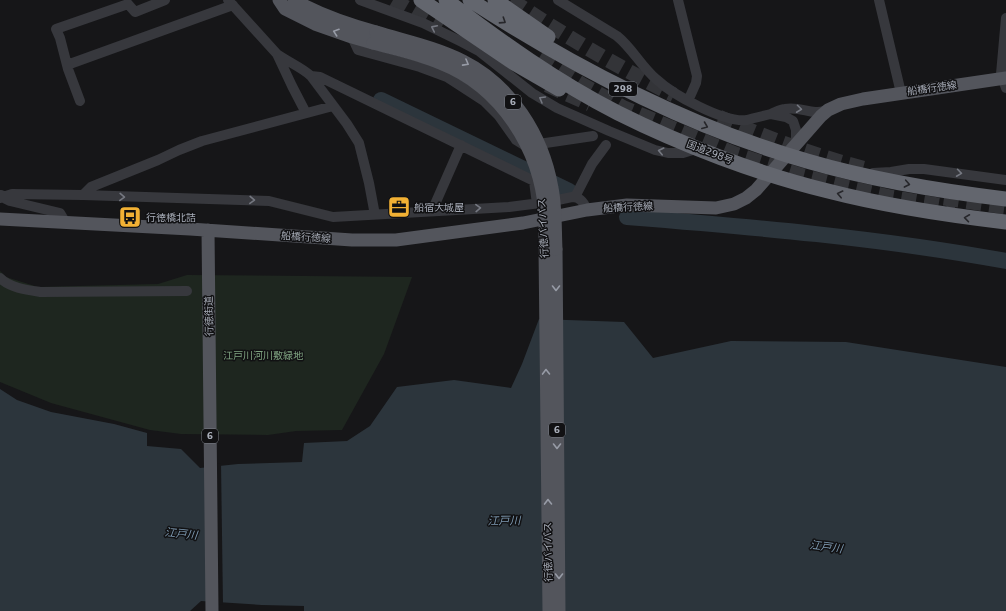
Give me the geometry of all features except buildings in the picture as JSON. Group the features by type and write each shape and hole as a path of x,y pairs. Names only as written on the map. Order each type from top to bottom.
{"highway":[{"name":"298","path":"421,0 507,59 537,77 575,97 617,112"},
{"name":"国道298号","path":"446,0 531,61 576,89 617,112 648,127 699,148 771,175 826,191 889,205 965,218 1006,222"},
{"name":"298","path":"470,0 512,27 632,94 728,135 792,150 851,172 911,185 1006,199"},
{"name":"298","path":"495,0 520,19 555,42 663,108"}],"main road":[{"name":"行徳バイパス","path":"279,0 285,9 299,17 314,24 352,37 374,38 444,53 464,62 487,77 507,96 522,114 536,137 546,160 552,188 555,215 559,611"},
{"name":"行徳バイパス","path":"294,0 312,11 350,25 374,38 441,63 463,74 484,89 504,109 517,127 536,166 545,212 549,611"},
{"name":"船橋行徳線","path":"208,230 352,240 396,240 524,223 587,210 627,205 716,208 727,206 740,201 753,193 771,175 817,120 828,110 849,101 901,93 1005,82"},
{"path":"0,219 208,230"},
{"name":"行徳街道","path":"208,230 212,611"}],"street":[{"path":"80,101 56,29 128,4 136,12 165,0"},
{"path":"360,0 423,23 462,42 479,51 532,93 557,108 609,131 655,150 668,153 683,153 699,148"},
{"path":"558,0 617,36 626,44 641,64 656,80 673,93 688,101 730,118 739,120 747,120 784,109 799,108 816,112 828,110"},
{"path":"678,0 697,76 696,83 688,101"},
{"path":"878,0 901,93"},
{"path":"67,64 231,3 277,54 311,76 348,124 359,144 375,215"},
{"path":"1005,82 1001,74 1006,18"},
{"path":"352,37 358,50 420,67 452,80 484,101 499,116 516,140 524,145 593,136"},
{"path":"277,54 306,113"},
{"path":"311,76 320,77 534,181 537,204"},
{"path":"83,195 92,187 202,141 333,106"},
{"path":"771,114 786,117 793,121 796,130 792,150"},
{"path":"432,211 461,145"},
{"path":"532,145 545,182 548,202"},
{"path":"575,197 592,164 606,145"},
{"path":"851,172 891,172 909,169 924,169 1006,180"},
{"path":"1,196 12,194 83,195 269,201 333,217 509,207 537,204 575,197 584,202 587,210"},
{"path":"1,196 10,201 60,213 66,223"},
{"path":"0,278 3,281 22,289 41,292 187,291"}],"green space":[{"name":"江戸川河川敷緑地","path":"0,271 6,277 38,287 158,284 187,275 412,277 384,354 342,430 296,431 268,435 181,434 150,430 51,403 0,382"}],"water":[{"name":"江戸川","path":"539,319 624,322 653,358 731,341 846,342 1006,367 1006,611 304,611 304,606 201,601 190,611 0,611 0,389 17,400 51,412 114,424 147,433 147,446 181,449 200,468 238,464 302,462 304,443 347,441 370,426 397,387 454,380 511,388"}],"pier":[{"path":"221,463 223,605 207,603 205,465"}],"waterway":[{"path":"381,100 569,191"},
{"path":"627,217 817,234 912,246 1006,261"}],"tunnel":[{"path":"393,0 441,28"},
{"path":"511,0 591,50 674,95"},
{"path":"539,58 624,108 735,154 803,176 846,187 890,197 955,208"},
{"path":"547,85 590,104"},
{"path":"719,117 791,146 866,169"},
{"path":"944,198 1006,207"}],"place":[{"name":"船宿大城屋","path":"399,207"},
{"name":"行徳橋北詰","path":"130,217"}]}
